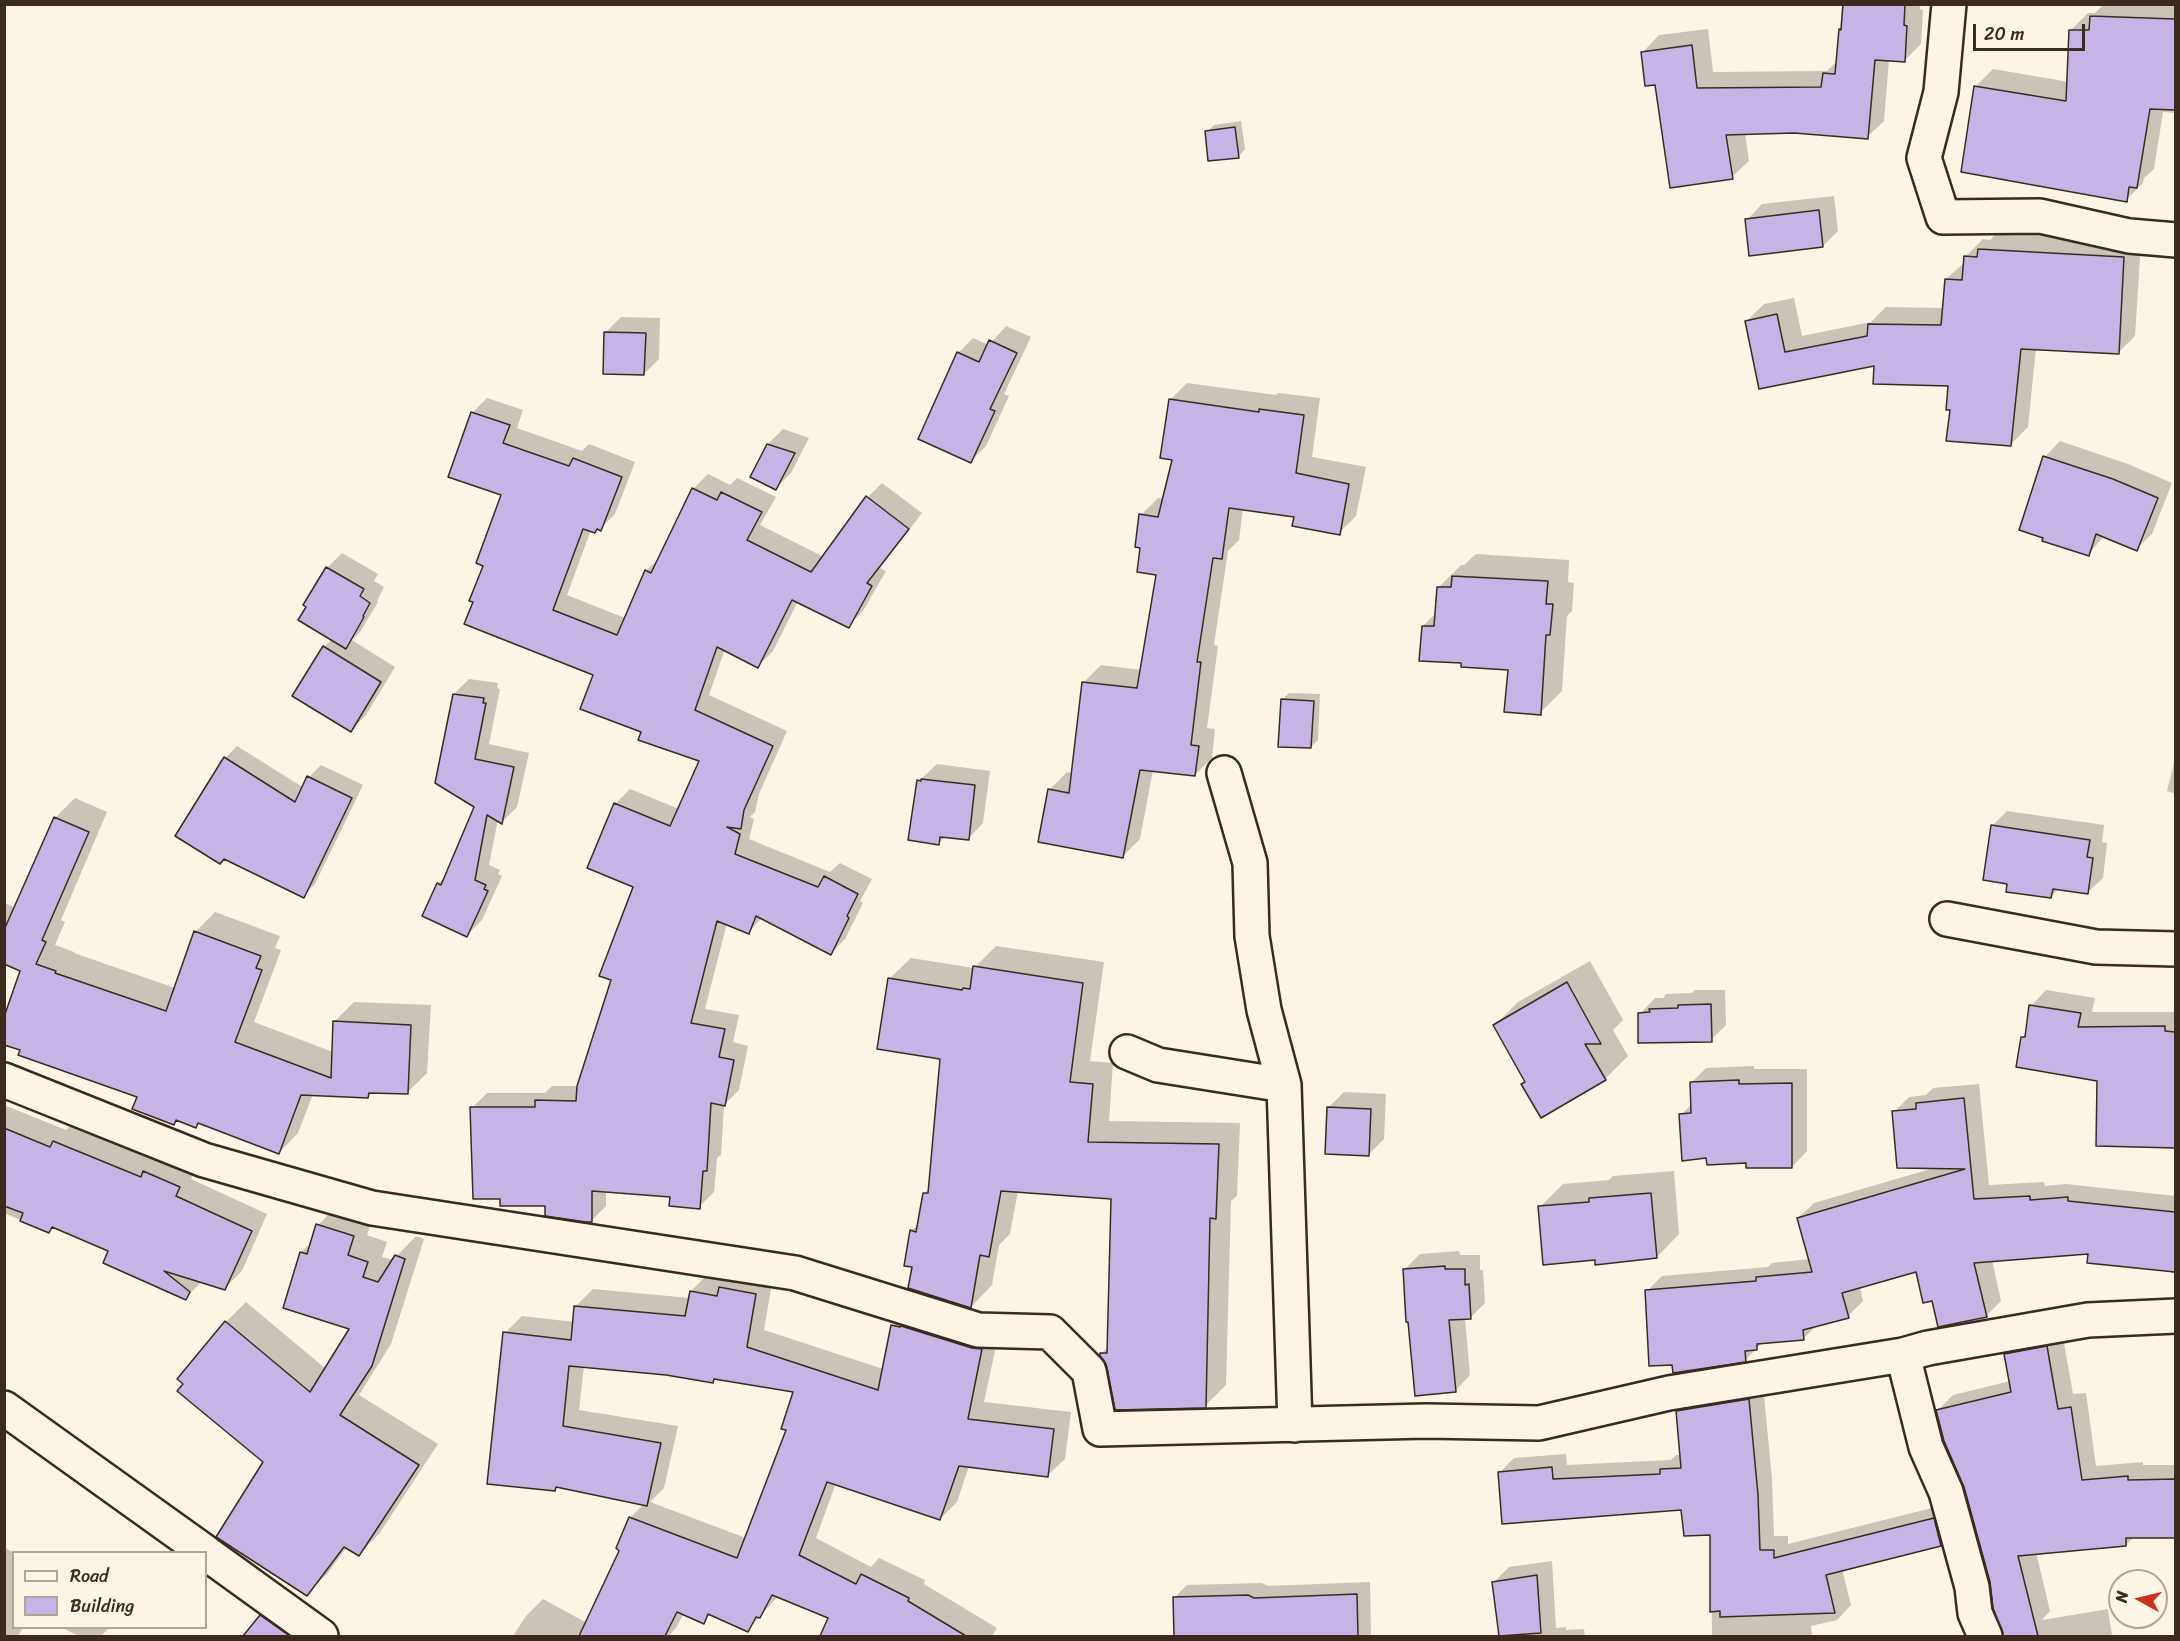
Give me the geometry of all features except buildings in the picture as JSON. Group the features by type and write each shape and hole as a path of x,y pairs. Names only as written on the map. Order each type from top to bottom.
{"street":[{"path":"1949,4 1941,92 1924,158 1942,217 2040,216 2129,236 2175,240"},
{"path":"1224,773 1250,863 1252,936 1264,1010 1284,1085 1295,1425"},
{"path":"1947,919 2096,946 2175,949"},
{"path":"1127,1052 1158,1065 1284,1085"},
{"path":"4,1080 204,1160 372,1208 795,1273 978,1330 1050,1332 1089,1371 1100,1429 1426,1421 1539,1423 1669,1394 1903,1355 1928,1348 2088,1320 2175,1316"},
{"path":"1903,1355 1926,1447 1946,1492 1972,1587 1975,1613 1985,1636"},
{"path":"4,1408 202,1551"},
{"path":"207,1554 321,1636"}]}
